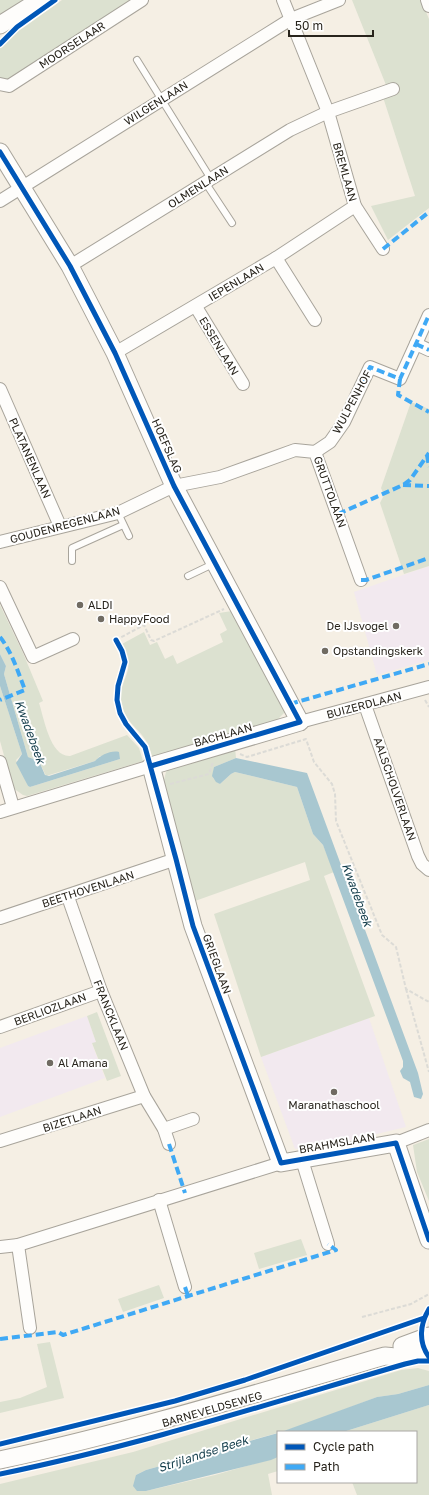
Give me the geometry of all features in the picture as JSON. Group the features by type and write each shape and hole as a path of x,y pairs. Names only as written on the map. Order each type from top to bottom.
{"street":[{"path":"0,25 40,0"},
{"name":"MOORSELAAR","path":"0,84 9,86 142,0"},
{"name":"BREMLAAN","path":"283,0 328,112 355,206 383,249"},
{"path":"291,19 339,0"},
{"path":"427,0 429,6"},
{"name":"WILGENLAAN","path":"0,201 291,19"},
{"path":"328,112 393,89"},
{"name":"OLMENLAAN","path":"70,266 290,130 328,112"},
{"name":"HOEFSLAG","path":"0,152 70,266 115,353 174,486 300,722"},
{"name":"IEPENLAAN","path":"115,353 196,307 276,258 355,206"},
{"path":"276,258 315,320"},
{"name":"ESSENLAAN","path":"196,307 243,384"},
{"name":"WULPENHOF","path":"315,452 330,442 344,422 370,367 400,379 429,315"},
{"path":"416,344 429,350"},
{"name":"PLATANENLAAN","path":"0,389 60,526"},
{"name":"GRUTTOLAAN","path":"174,486 220,477 295,450 315,452 361,580"},
{"name":"GOUDENREGENLAAN","path":"0,542 118,512 174,486"},
{"path":"0,587 33,657 73,639"},
{"name":"BUIZERDLAAN","path":"300,722 365,705 426,692"},
{"name":"AALSCHOLVERLAAN","path":"365,705 418,856 422,864 429,870"},
{"name":"BACHLAAN","path":"0,812 300,722"},
{"path":"0,762 13,807"},
{"name":"GRIEGLAAN","path":"151,766 193,926 281,1163"},
{"name":"BEETHOVENLAAN","path":"0,918 68,897 176,859"},
{"name":"FRANCKLAAN","path":"68,897 101,991 144,1096 164,1130 169,1144"},
{"name":"BERLIOZLAAN","path":"0,1027 101,991"},
{"name":"BIZETLAAN","path":"0,1141 144,1096"},
{"path":"164,1130 193,1119"},
{"path":"429,1130 396,1143 429,1240"},
{"name":"BRAHMSLAAN","path":"0,1247 18,1244 281,1163 396,1143"},
{"name":"BRAHMSLAAN","path":"302,1160 328,1244"},
{"path":"159,1200 185,1287"},
{"path":"18,1244 30,1328"},
{"name":"BARNEVELDSEWEG","path":"385,1356 395,1348 429,1336"},
{"name":"BARNEVELDSEWEG","path":"0,1460 159,1421 385,1356 396,1357 429,1349"}],"lane":[{"path":"137,60 162,100 232,223"},
{"path":"118,512 129,536"},
{"path":"72,561 72,548 123,525"},
{"path":"188,576 215,563"}],"path":[{"path":"119,645 116,640 144,625 151,640 154,641 236,603"},
{"path":"426,692 429,707"},
{"path":"233,754 247,757 306,739 314,762 332,784 335,794 336,821 382,935 396,947 429,1072"},
{"path":"157,787 208,774 213,760"},
{"path":"406,989 429,1002"},
{"path":"362,1317 411,1304 429,1294"}],"shaded area":[{"name":"De IJsvogel","path":"429,566 429,660 377,675 354,592"},
{"name":"Al Amana","path":"87,1016 96,1042 92,1044 105,1078 0,1117 0,1048"},
{"name":"Maranathaschool","path":"369,1018 406,1127 347,1141 295,1149 261,1057"}],"green space":[{"path":"0,0 30,0 0,19"},
{"path":"62,0 133,0 0,87 0,41 23,28"},
{"path":"352,0 421,0 429,19 429,208 388,240 371,206 415,196 381,91 386,85"},
{"path":"411,402 429,409 429,566 404,574 380,503 384,495 381,488"},
{"path":"0,605 23,653 43,701 39,703 49,736 57,750 63,755 70,756 127,735 139,748 143,761 27,796 13,788 0,741 0,686 22,754 16,760 28,786 30,787 120,759 100,756 95,761 46,776 39,761 28,757 4,674 6,666 0,654"},
{"path":"232,611 283,702 285,712 275,722 153,758 148,744 128,719 122,708 121,692 127,674 128,662 122,644 144,632 150,645 157,642 165,659 173,655 177,664 223,642 220,634 227,630 219,613"},
{"path":"235,747 236,758 214,767 213,778 220,784 235,772 297,787 313,834 323,845 334,872 324,876 375,1016 261,1057 214,914 310,880 305,862 195,901 164,780 166,772 170,768"},
{"path":"97,1012 121,1076 107,1081 92,1043 96,1042 87,1016"},
{"path":"429,1139 429,1201 417,1172 413,1145"},
{"path":"301,1239 307,1255 259,1269 254,1253"},
{"path":"159,1285 164,1298 123,1312 118,1299"},
{"path":"50,1342 64,1398 0,1413 0,1402 20,1398 47,1387 37,1344"},
{"path":"418,1368 429,1371 429,1385 398,1394 377,1397 298,1427 284,1431 277,1431 277,1433 146,1470 136,1475 146,1491 215,1475 277,1457 277,1471 268,1474 272,1495 0,1495 0,1484 133,1452 401,1370"},
{"path":"429,1405 429,1495 357,1495 352,1483 417,1483 417,1431 346,1431"}],"water":[{"path":"0,654 6,666 4,674 28,757 39,761 45,775 49,776 95,761 109,752 119,752 120,759 30,787 28,786 16,763 22,754 0,686"},
{"path":"236,758 307,773 418,1073 423,1094 421,1099 414,1097 410,1082 403,1078 400,1071 403,1067 403,1061 323,845 313,834 297,787 235,772 220,784 216,782 212,776 214,767"},
{"path":"429,1385 429,1405 346,1431 284,1431 377,1397 398,1394"},
{"path":"277,1433 277,1457 271,1460 146,1491 137,1491 133,1486 136,1475 146,1470"}],"marked path":[{"path":"383,249 429,212"},
{"path":"363,382 370,367 400,379 429,315"},
{"path":"416,344 429,350"},
{"path":"400,379 398,395 429,412"},
{"path":"338,514 403,485 410,480 429,453"},
{"path":"427,455 429,467"},
{"path":"403,485 429,486"},
{"path":"361,580 366,580 429,558"},
{"path":"0,637 11,656 25,690 0,700"},
{"path":"290,704 429,664"},
{"path":"169,1144 185,1193"},
{"path":"0,1339 58,1332 63,1335 336,1250 328,1244"},
{"path":"185,1287 188,1296"}],"cycle path":[{"path":"0,44 17,27 55,0"},
{"path":"0,152 70,266 115,353 174,486 300,722 151,766"},
{"path":"116,640 122,651 125,662 118,686 117,700 120,713 126,724 145,747 193,926 281,1163 396,1143 429,1240"},
{"path":"429,1309 422,1327 423,1345 429,1357"},
{"path":"0,1444 175,1401 245,1380 424,1318"},
{"path":"0,1474 51,1463 153,1437 254,1409 405,1364 418,1361 429,1361"}],"place":[{"name":"ALDI","path":"80,605"},
{"name":"HappyFood","path":"101,619"},
{"name":"De IJsvogel","path":"396,626"},
{"name":"Opstandingskerk","path":"325,651"},
{"name":"Al Amana","path":"50,1063"},
{"name":"Maranathaschool","path":"334,1092"}],"water label":[{"name":"Kwadebeek","path":"30,732"},
{"name":"Kwadebeek","path":"357,895"},
{"name":"Strijlandse Beek","path":"203,1454"}]}
